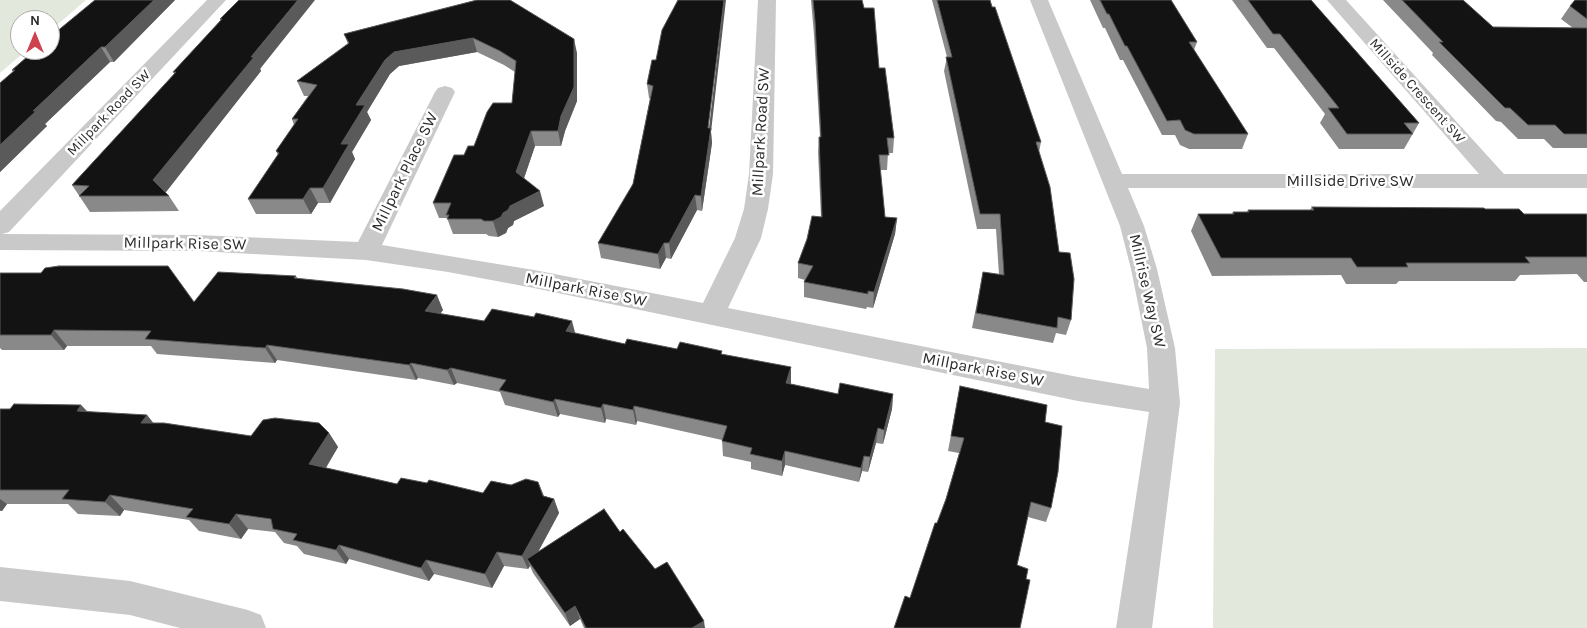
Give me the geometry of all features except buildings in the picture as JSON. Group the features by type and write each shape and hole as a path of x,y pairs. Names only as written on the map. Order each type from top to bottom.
{"street":[{"name":"Millpark Road SW","path":"0,226 217,0"},
{"name":"Millpark Road SW","path":"711,316 748,238 756,209 761,174 767,0"},
{"name":"Millrise Way SW","path":"1039,0 1132,226 1146,277 1161,348 1165,402 1134,628"},
{"name":"Millside Crescent SW","path":"1336,0 1498,181"},
{"name":"Millpark Place SW","path":"366,251 445,92"},
{"name":"Millside Drive SW","path":"1113,181 1587,181"},
{"name":"Millpark Rise SW","path":"0,242 197,243 366,251 515,276 1078,389 1165,402"},
{"path":"0,584 130,598 248,628"}],"shaded area":[{"path":"0,0 86,0 60,22 60,10 10,10 10,60 15,60 0,73"},
{"path":"1587,348 1587,628 1213,628 1215,349"}]}
